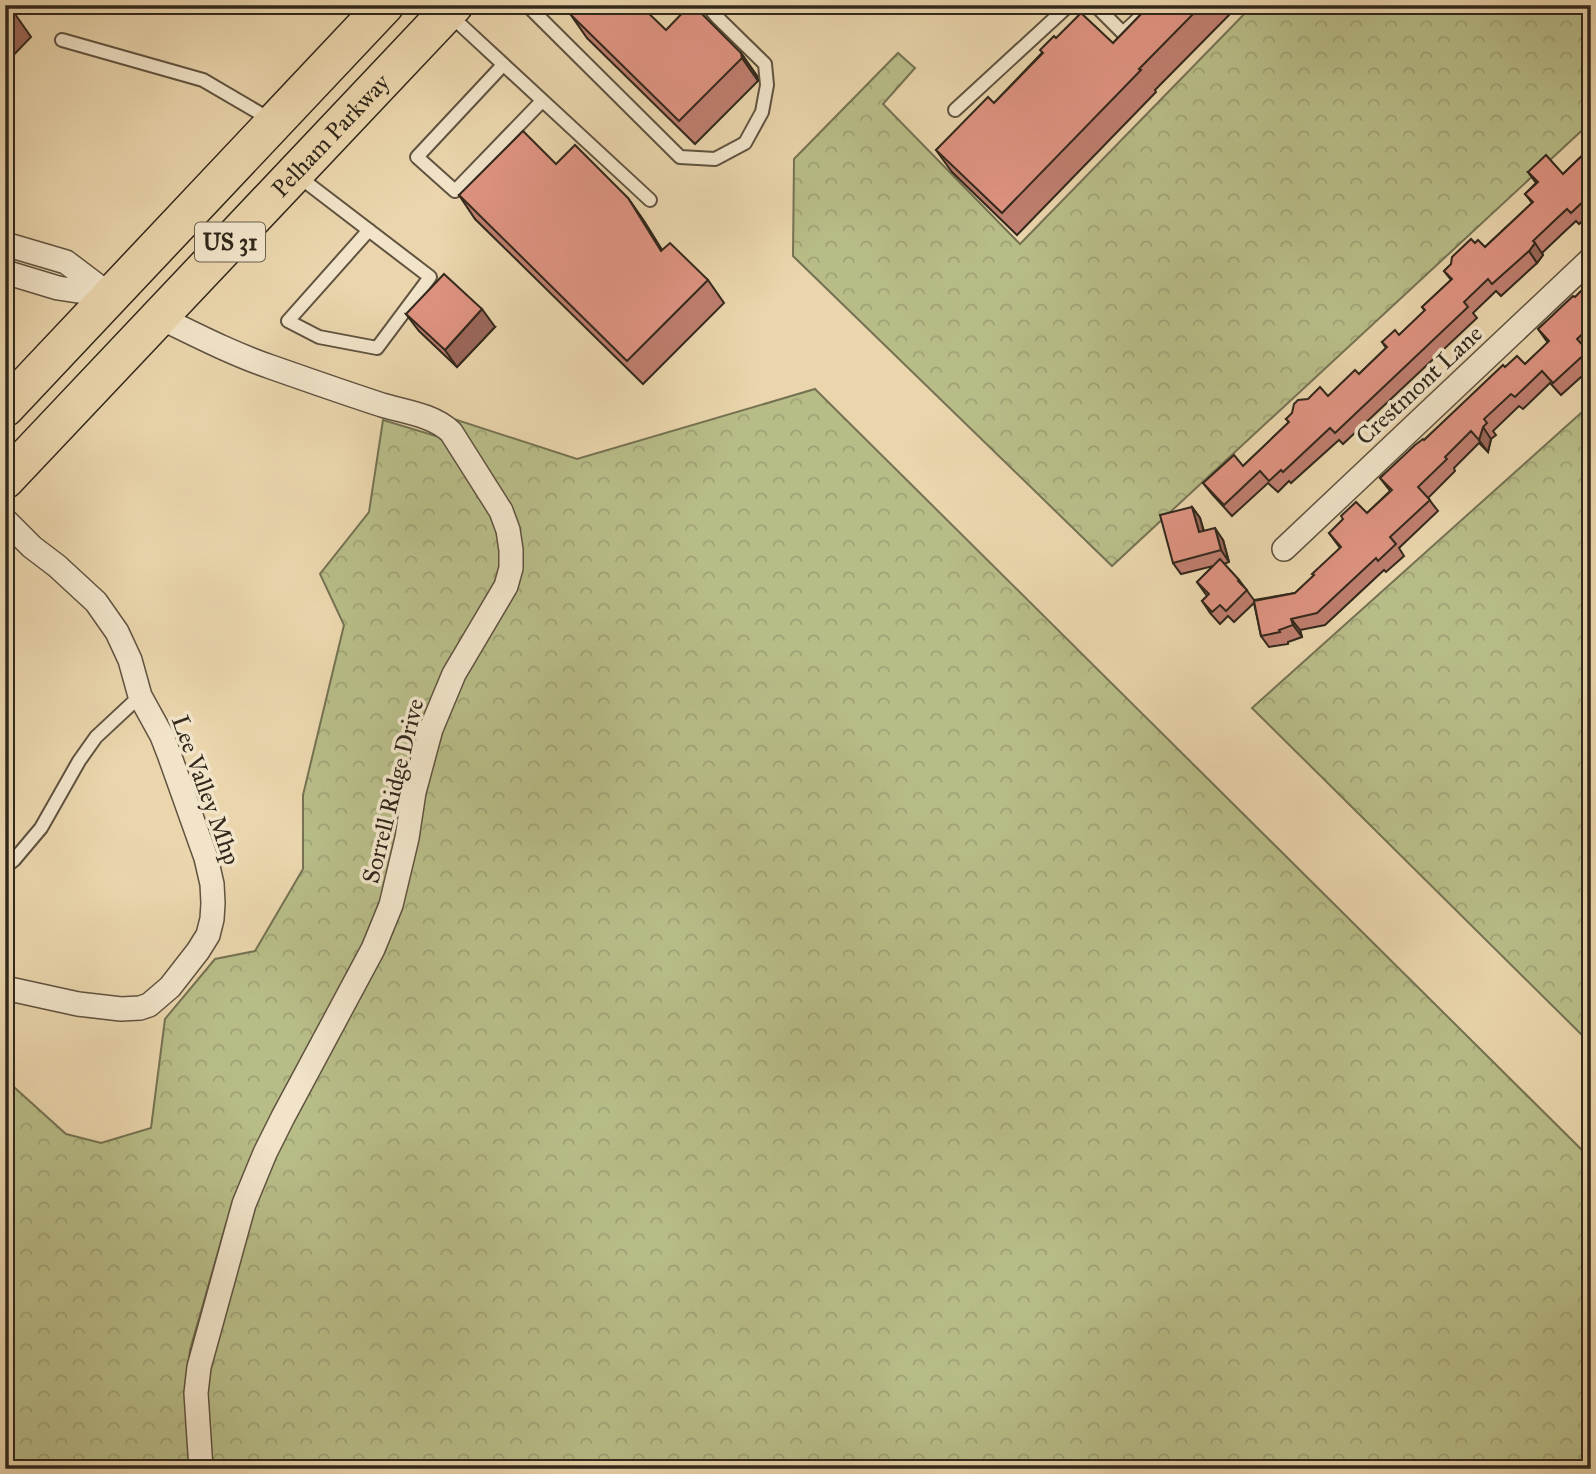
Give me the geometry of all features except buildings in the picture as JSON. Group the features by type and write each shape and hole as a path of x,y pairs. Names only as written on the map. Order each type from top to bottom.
{"main road":[{"name":"Pelham Parkway","path":"5,408 385,5"},
{"name":"Pelham Parkway","path":"5,480 451,9"},
{"path":"111,296 159,317"}],"street":[{"path":"5,244 66,261 111,296"},
{"name":"Crestmont Lane","path":"1284,548 1591,259"},
{"path":"5,272 58,288 111,296"},
{"name":"Sorrell Ridge Drive","path":"159,317 268,366 443,425 451,432 501,511 511,550 506,586 454,674 431,729 414,792 407,838 391,905 373,948 283,1116 244,1204 199,1367 196,1393 201,1469"},
{"name":"Lee Valley Mhp","path":"5,520 96,602 117,632 130,660 140,696 162,736 206,858 213,903 208,935 198,951 170,987 149,1005 121,1009 78,1004 5,988"}],"lane":[{"path":"527,5 680,157 715,159 745,143 762,112 767,85 765,64 707,5"},
{"path":"955,110 1069,5"},
{"path":"1095,5 1123,33 1153,5"},
{"path":"451,9 503,65 650,201"},
{"path":"62,40 203,80 276,122"},
{"path":"503,65 417,157 455,191 542,102"},
{"path":"295,174 369,230 430,277 377,348 319,337 288,321 369,230"},
{"path":"5,867 41,828 79,761 96,737 140,696"}],"green space":[{"path":"1253,5 1591,5 1591,122 1112,566 793,256 794,159 898,53 915,68 883,104 1020,244"},
{"path":"815,389 1591,1159 1591,1469 210,1469 206,1397 208,1358 244,1229 272,1157 380,955 441,717 504,610 505,497 454,419 577,459"},
{"path":"1591,404 1591,1044 1252,708"},
{"path":"383,420 446,439 502,529 505,562 490,604 453,664 367,947 257,1146 226,1224 190,1350 186,1393 193,1469 5,1469 5,1079 66,1134 101,1143 151,1128 165,1019 215,959 255,951 303,869 303,795 344,625 320,574 369,512"}]}
